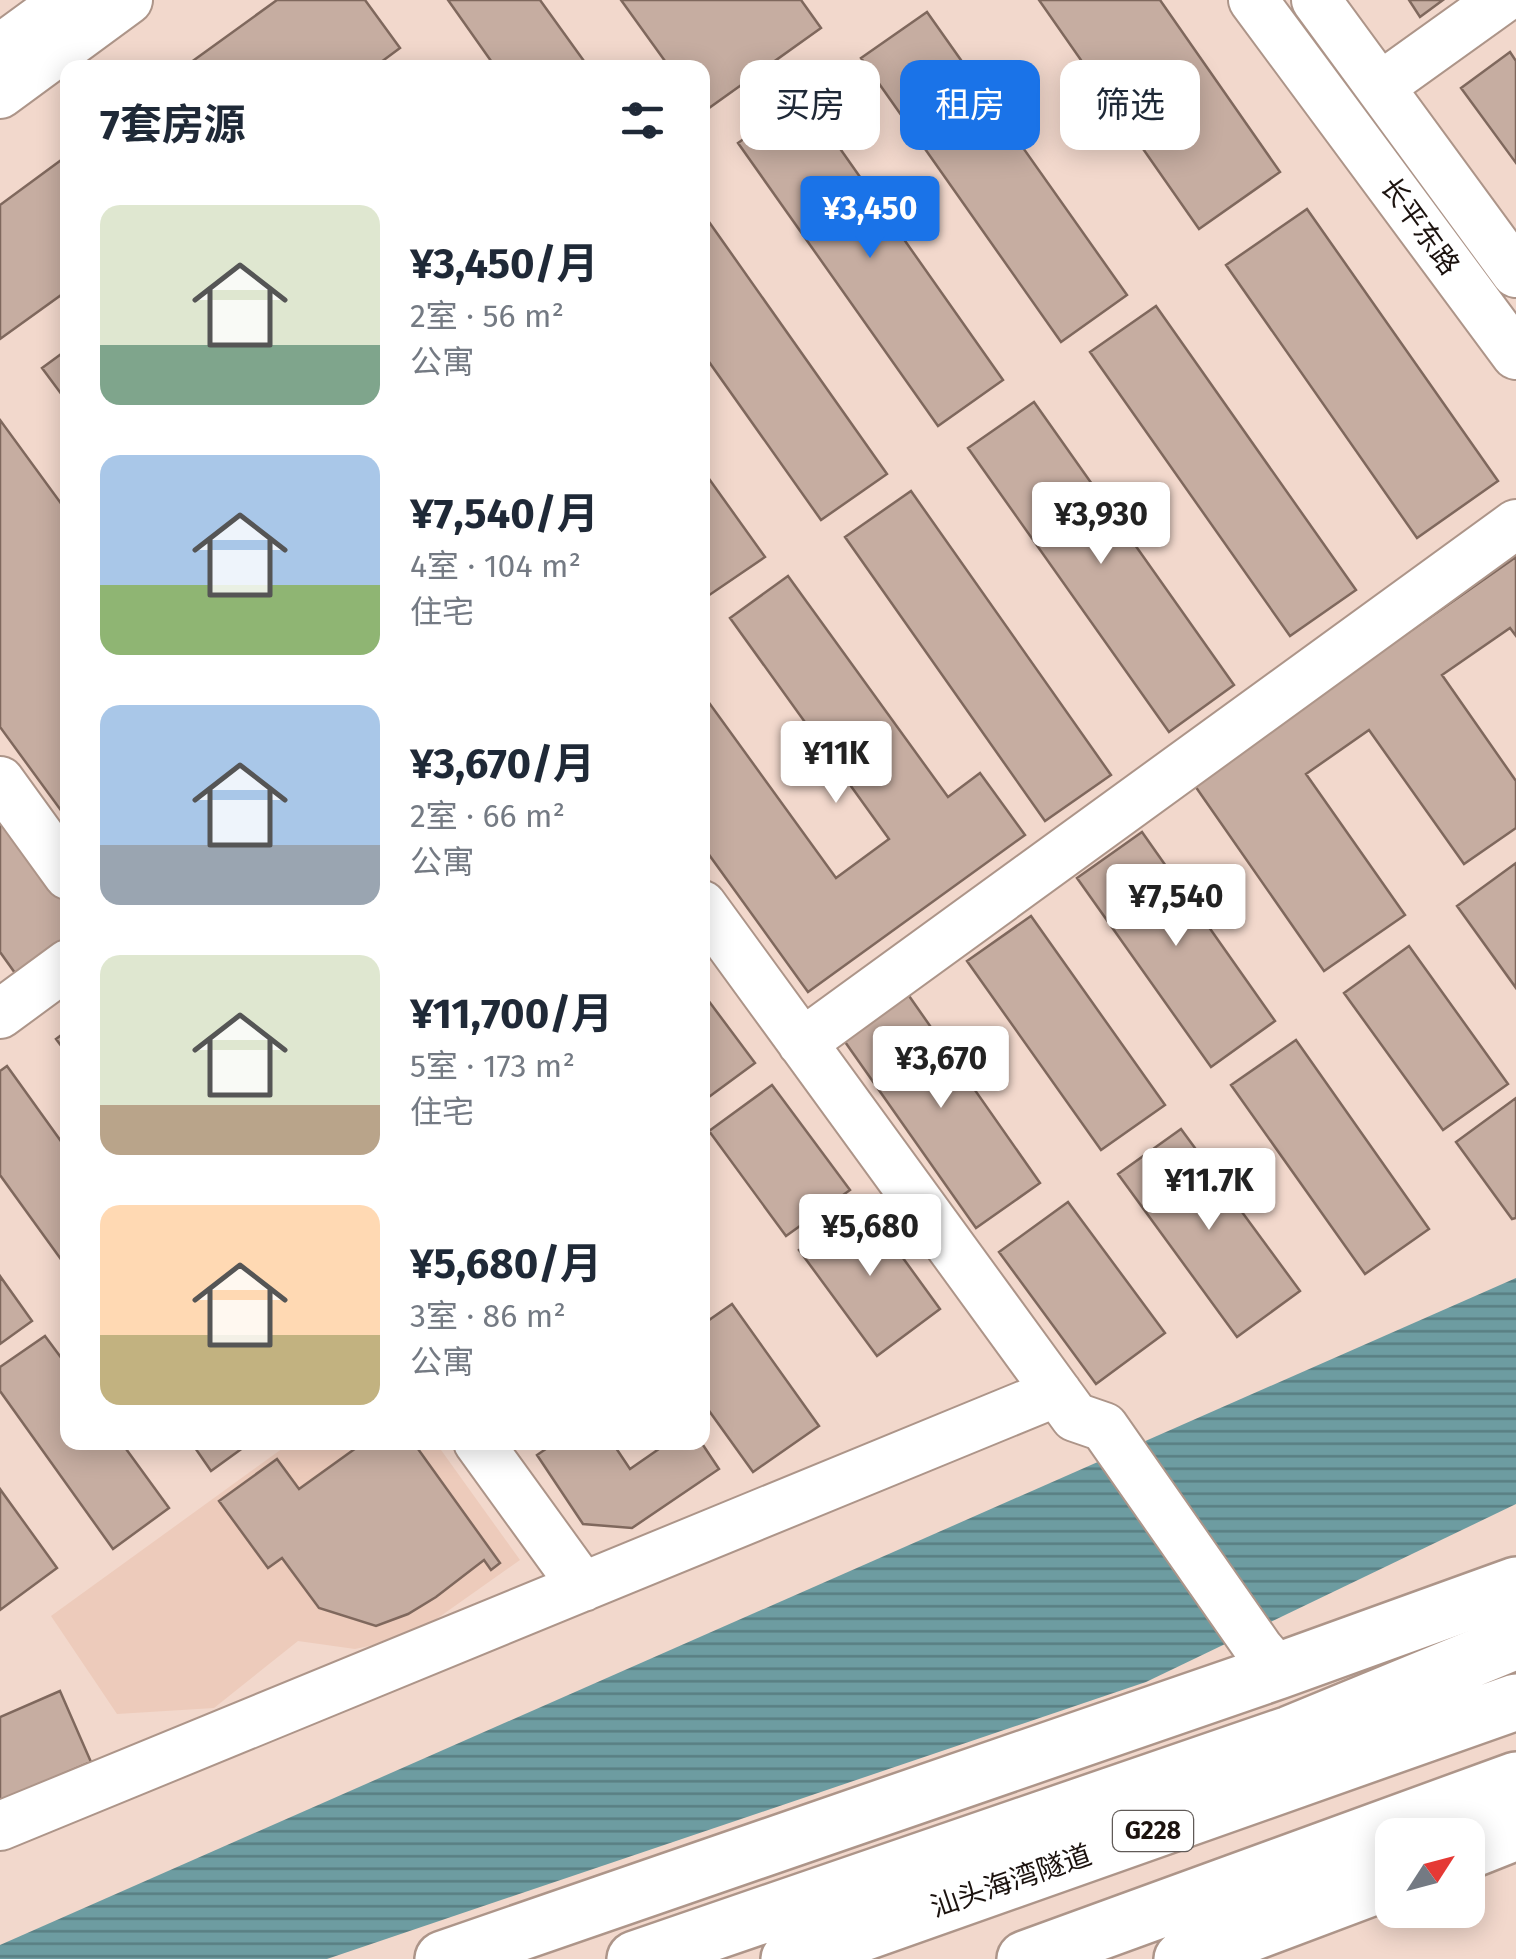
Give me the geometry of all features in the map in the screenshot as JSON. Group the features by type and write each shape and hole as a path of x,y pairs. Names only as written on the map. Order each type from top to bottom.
{"main road":[{"path":"443,1959 1268,1660 1516,1585"},
{"path":"635,1959 1290,1734 1516,1642"},
{"name":"汕头海湾隧道","path":"790,1959 1516,1702"},
{"path":"1025,1959 1516,1780"},
{"path":"1485,1844 1516,1832"},
{"path":"1182,1959 1375,1886"}],"street":[{"path":"0,94 128,0"},
{"name":"长平东路","path":"1253,0 1516,356"},
{"name":"长平东路","path":"1316,0 1516,273"},
{"path":"1380,86 1501,0"},
{"path":"0,49 79,35"},
{"path":"802,1043 1516,524"},
{"path":"0,781 60,863"},
{"path":"710,916 1074,1417 1104,1427 1268,1660"},
{"path":"0,1014 60,970"},
{"path":"0,1826 1057,1392"},
{"path":"484,1450 583,1587"}],"shaded area":[{"path":"280,1450 441,1450 520,1560 411,1637 355,1649 298,1641 214,1708 117,1714 51,1616"}],"water":[{"path":"1516,1278 1516,1504 1146,1682 327,1959 0,1959 0,1945"}],"building":[{"path":"277,0 365,0 400,48 384,60 194,60"},
{"path":"448,0 540,0 583,60 490,60"},
{"path":"621,0 801,0 821,28 776,60 740,60 740,86 710,107 710,60 664,60"},
{"path":"1039,0 1160,0 1280,172 1199,229 1144,150 1200,150 1200,60 1081,60"},
{"path":"1409,0 1443,0 1420,17"},
{"path":"927,12 961,60 900,60 900,113 880,85 880,60 861,58"},
{"path":"1510,52 1516,61 1516,163 1461,88"},
{"path":"743,150 841,150 1003,380 938,426"},
{"path":"926,150 1025,150 1127,295 1061,342"},
{"path":"60,161 60,296 0,339 0,205"},
{"path":"1307,209 1498,481 1417,538 1226,265"},
{"path":"710,223 887,474 821,520 710,363"},
{"path":"1156,306 1356,590 1290,636 1090,352"},
{"path":"60,355 60,392 42,368"},
{"path":"1034,402 1234,685 1169,732 968,448"},
{"path":"0,420 60,502 60,809 0,727"},
{"path":"710,480 765,557 710,595"},
{"path":"911,491 1111,775 1045,821 845,537"},
{"path":"1516,557 1516,636 1510,628 1442,675 1516,781 1516,828 1464,864 1369,730 1306,774 1405,915 1324,971 1193,783"},
{"path":"788,576 948,797 980,773 1025,835 808,992 710,856 710,704 836,878 889,839 730,618"},
{"path":"0,812 60,895 60,963 25,987 0,952"},
{"path":"1142,832 1275,1021 1211,1067 1077,878"},
{"path":"1516,863 1516,988 1457,906"},
{"path":"1031,916 1165,1105 1101,1150 967,961"},
{"path":"1409,946 1508,1084 1443,1130 1344,993"},
{"path":"907,993 1040,1183 976,1228 843,1039"},
{"path":"710,1003 755,1063 710,1096"},
{"path":"1296,1040 1429,1229 1365,1274 1231,1085"},
{"path":"7,1066 60,1140 60,1258 0,1175 0,1071"},
{"path":"772,1085 850,1190 786,1236 710,1130"},
{"path":"1516,1098 1516,1218 1512,1219 1456,1142"},
{"path":"1181,1129 1300,1291 1237,1337 1118,1174"},
{"path":"1068,1202 1165,1333 1096,1384 999,1252"},
{"path":"863,1203 940,1309 877,1356 799,1250"},
{"path":"0,1276 32,1321 0,1344"},
{"path":"732,1304 819,1426 753,1472 710,1412 710,1319"},
{"path":"45,1336 60,1356 60,1450 127,1450 169,1508 113,1549 0,1391 0,1367"},
{"path":"197,1450 240,1450 211,1471"},
{"path":"353,1450 419,1450 500,1563 491,1570 484,1560 436,1597 408,1614 376,1626 319,1608 282,1558 268,1568 219,1501 277,1459 299,1489"},
{"path":"544,1450 617,1450 630,1469 657,1450 706,1450 719,1469 632,1528 583,1524 537,1455"},
{"path":"0,1489 57,1568 0,1610"},
{"path":"60,1691 91,1762 0,1801 0,1717"}]}
